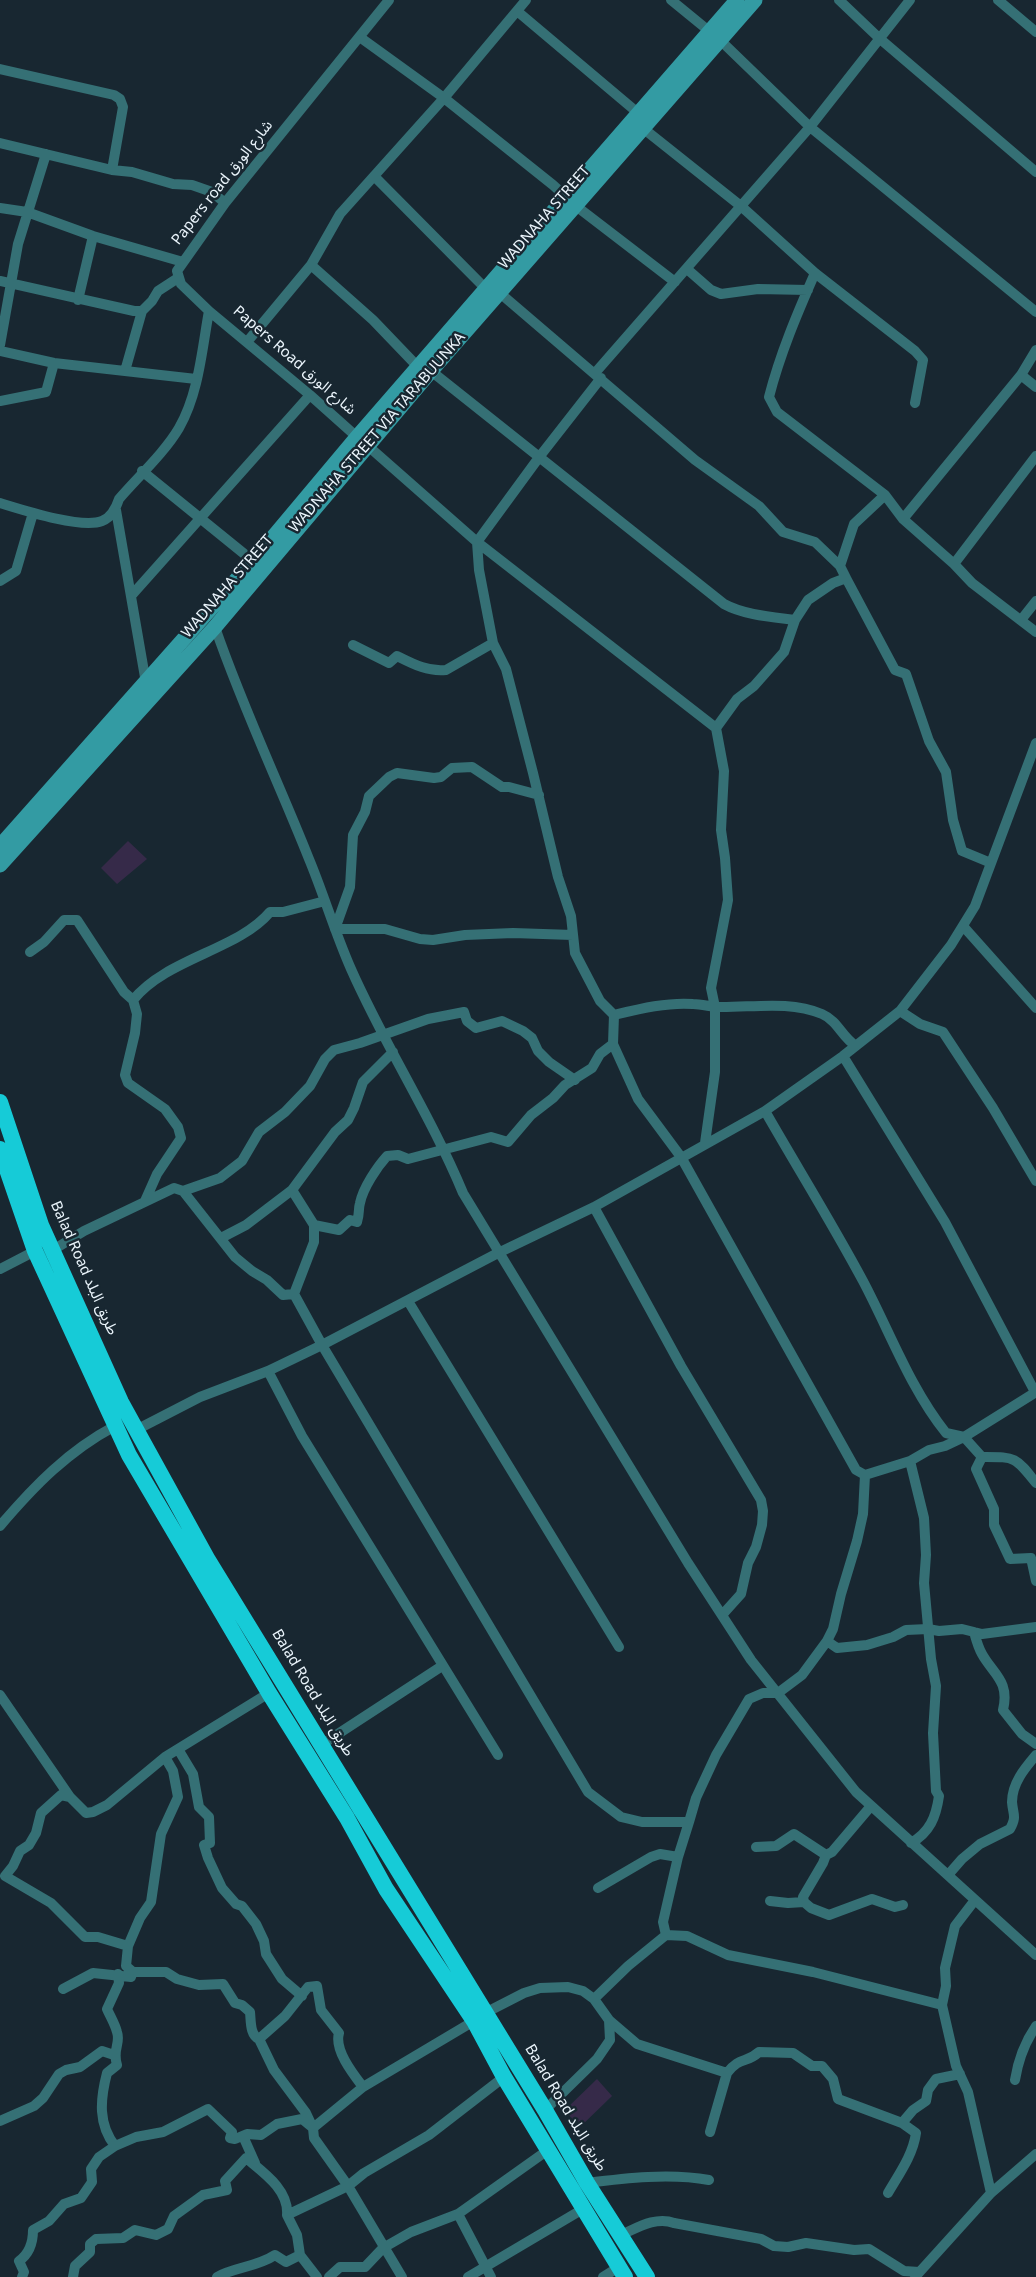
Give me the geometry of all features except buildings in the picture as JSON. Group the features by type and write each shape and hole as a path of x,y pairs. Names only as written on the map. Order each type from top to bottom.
{"highway":[{"name":"Balad Road طريق البلد","path":"0,1102 41,1225 121,1402 208,1560 321,1745 479,2017 504,2077 622,2272"},
{"name":"Balad Road طريق البلد","path":"0,1149 35,1251 115,1426 182,1546 268,1693 342,1809 386,1889 545,2110 587,2183 647,2277"}],"main road":[{"name":"WADNAHA STREET","path":"0,846 367,436 571,201 638,113 715,36 737,0"},
{"path":"571,201 645,129 715,36 756,0"},
{"name":"WADNAHA STREET VIA TARABUUNKA","path":"0,865 215,627 367,436"}],"street":[{"name":"Papers road شارع الورق","path":"116,510 119,499 142,471 161,453 179,428 188,410 196,379 209,311 181,284 177,271 225,203 390,0"},
{"path":"247,342 311,265 340,214 444,98 526,0"},
{"path":"671,0 715,36 810,127 1036,312"},
{"path":"839,0 879,38 1036,172"},
{"path":"843,1056 945,1222 1036,1392 964,1437 945,1446 929,1450 910,1461 865,1475 856,1470 681,1157 638,1099 613,1044 614,1015 600,1001 575,953 571,916 558,877 506,669 493,643 479,570 477,542 598,375 675,282 810,127 910,0"},
{"path":"998,0 1036,32"},
{"path":"517,11 638,113"},
{"path":"361,38 444,98 675,282"},
{"path":"0,69 114,95 120,99 123,107 112,171"},
{"path":"645,129 742,207 815,273 915,351 923,360 915,403"},
{"path":"0,143 112,171 132,172 173,184 192,185 212,192 225,203"},
{"path":"0,345 5,282 46,154"},
{"path":"374,176 493,291 598,375 695,460 759,506 783,532 815,542 840,566 895,669 906,674 928,741 946,772 953,820 962,851 991,863"},
{"path":"0,208 27,212 93,236 183,262"},
{"path":"78,300 93,236"},
{"path":"311,265 425,369 540,456 724,604 749,614 759,613 795,620"},
{"path":"687,269 711,290 721,294 758,289 808,290"},
{"path":"815,273 782,351 769,397 777,412 885,495 903,519 972,583 1036,632"},
{"path":"125,371 142,310 152,301 158,291 178,278"},
{"path":"5,282 78,300 142,310"},
{"name":"Papers Road شارع الورق","path":"209,311 310,395 367,436 477,542 716,728"},
{"path":"903,519 1021,375 1036,350"},
{"path":"0,351 54,363 196,379"},
{"path":"0,401 46,392 54,363"},
{"path":"1021,375 1036,387"},
{"path":"131,596 310,395"},
{"path":"954,564 1036,456"},
{"path":"142,471 253,561"},
{"path":"840,566 854,524 885,495"},
{"path":"0,503 33,513 85,523 103,520 116,510 146,683"},
{"path":"0,581 16,571 33,513"},
{"path":"705,1143 715,1072 715,1007 711,988 728,900 721,830 724,771 716,728 737,699 754,686 784,652 795,620 808,600 846,578"},
{"path":"1021,620 1036,601"},
{"path":"215,627 237,689 272,767 351,970 445,1150 463,1193 688,1563 751,1660 856,1792 1036,1955"},
{"path":"353,645 389,663 397,656 417,666 438,671 446,670 493,643"},
{"path":"136,1430 200,1397 268,1371 322,1346 498,1253 594,1207 765,1111 843,1056 900,1011 963,926 975,906 1036,744"},
{"path":"335,929 350,887 353,836 366,812 369,796 389,777 397,773 441,777 452,768 472,767 502,787 539,795"},
{"path":"133,1000 141,990 190,958 212,950 262,922 270,912 283,912 325,901"},
{"path":"30,952 44,942 64,920 77,920 118,984 133,1000 136,1014 135,1034 125,1075 128,1083 165,1109 178,1126 181,1138 157,1174 145,1201"},
{"path":"963,926 1036,1008"},
{"path":"335,929 386,929 420,939 433,940 465,935 573,934"},
{"path":"614,1015 643,1008 691,1003 715,1007 780,1005 816,1012 835,1022 849,1042 855,1045"},
{"path":"900,1011 920,1024 943,1032 993,1108 1036,1181"},
{"path":"183,1191 220,1178 242,1161 259,1132 285,1112 310,1086 325,1059 333,1050 385,1035 428,1019 464,1012 467,1021 476,1028 502,1021 532,1038 538,1051 549,1062 575,1080"},
{"path":"314,1225 339,1230 350,1220 357,1222 361,1212 359,1204 377,1168 387,1156 398,1155 408,1159 491,1137 508,1142 531,1115 554,1098 565,1085 592,1068 600,1054 613,1044"},
{"path":"221,1238 246,1225 292,1190 334,1132 348,1120 363,1082 393,1052"},
{"path":"765,1111 862,1280 923,1401 946,1433 964,1437 982,1457 1011,1457 1021,1464 1036,1483"},
{"path":"52,1250 84,1231 174,1188 183,1191 235,1257 267,1280 283,1295 294,1294"},
{"path":"292,1190 314,1225 314,1242 294,1294 322,1346 588,1792 621,1817 642,1822 689,1822"},
{"path":"594,1207 681,1365 761,1500 762,1525 756,1547 748,1563 741,1594 723,1614"},
{"path":"0,1269 35,1251"},
{"path":"408,1301 619,1647"},
{"path":"268,1371 302,1437 498,1755"},
{"path":"0,1526 35,1486 65,1458 115,1426"},
{"path":"982,1457 976,1469 994,1509 994,1525 999,1539 1010,1559 1030,1558 1036,1581"},
{"path":"910,1461 924,1518 926,1556 924,1583 936,1686 933,1734 936,1791 939,1796 934,1817 924,1835 911,1843"},
{"path":"666,1935 663,1922 678,1857 696,1798 716,1755 749,1699 763,1693 778,1693 802,1675 833,1629 863,1514 865,1475"},
{"path":"827,1641 837,1648 867,1645 893,1637 906,1630 962,1629 982,1634 1036,1627"},
{"path":"974,1632 983,1657 998,1675 1005,1698 1003,1710 1022,1734 1036,1744"},
{"path":"321,1745 442,1666"},
{"path":"0,1695 70,1797 86,1813 107,1805 165,1757 268,1693"},
{"path":"178,1749 193,1774 199,1807 209,1817 210,1843 204,1845 213,1870 229,1896 236,1904 242,1906 256,1924 267,1954 282,1979 302,1996"},
{"path":"948,1875 970,1851 1010,1829 1016,1814 1012,1801 1017,1782 1021,1773 1036,1755"},
{"path":"165,1757 173,1771 178,1797 161,1834 151,1902 140,1918 128,1946 126,1966 133,1971 166,1972 177,1979 199,1985 223,1984 235,2003 242,2005 250,2012 251,2027 269,2061 306,2113 313,2128 314,2138 348,2186 402,2277"},
{"path":"70,1797 61,1795 45,1807 29,1845 20,1851 2,1879 51,1903 85,1936 98,1937 128,1946"},
{"path":"804,1902 803,1897 824,1863 826,1855 832,1852 871,1806"},
{"path":"756,1847 776,1846 794,1834 826,1855"},
{"path":"598,1888 651,1857 660,1854 678,1857"},
{"path":"771,1900 788,1903 804,1902 811,1908 829,1915 872,1899 895,1907 903,1905"},
{"path":"975,1900 955,1926 945,1968 946,1986 942,2005 960,2074 968,2092 992,2193"},
{"path":"594,1999 628,1966 666,1935 687,1936 728,1955 813,1972 942,2005"},
{"path":"63,1989 93,1973 131,1977 133,1971"},
{"path":"115,2146 108,2136 100,2115 106,2073 117,2065 114,2055 118,2044 118,2032 107,2009 119,1983 118,1974"},
{"path":"259,2039 285,2016 308,1987 317,1986 321,2010 336,2026 339,2033 337,2039 343,2054 363,2087"},
{"path":"313,2128 363,2087 479,2017 524,1993 540,1988 568,1987 583,1991 594,1999 609,2020 637,2044 727,2073"},
{"path":"545,2110 597,2058 610,2040 609,2020"},
{"path":"1015,2080 1017,2066 1026,2042 1036,2026"},
{"path":"0,2121 34,2106 43,2098 59,2074 80,2067 102,2051 114,2055"},
{"path":"710,2132 727,2073 735,2062 753,2057 759,2052 793,2053 812,2066 822,2066 833,2079 838,2099 902,2123 916,2133 909,2158 888,2193"},
{"path":"902,2123 912,2110 926,2101 928,2090 936,2079 960,2074"},
{"path":"287,2215 348,2186 364,2173 429,2135 504,2077"},
{"path":"22,2277 24,2272 19,2261 25,2257 33,2242 33,2230 49,2221 64,2204 81,2198 92,2182 91,2169 99,2157 115,2146 136,2137 163,2132 208,2109 232,2132 230,2138 235,2139 247,2134 261,2135 277,2124 302,2119 313,2128"},
{"path":"243,2136 257,2166"},
{"path":"329,2277 340,2267 365,2267 383,2248 411,2232 458,2214 548,2150"},
{"path":"621,2235 665,2219 674,2223 761,2239 774,2246 788,2247 806,2243 855,2250 869,2249 904,2271 917,2274 992,2193 1036,2154"},
{"path":"73,2277 75,2266 90,2252 90,2244 96,2239 123,2238 135,2230 156,2235 168,2229 174,2216 203,2195 227,2190 225,2181 246,2158 278,2187 288,2204 287,2215 297,2235 300,2255 316,2277"},
{"path":"587,2183 660,2177 692,2177 709,2181"},
{"path":"468,2277 489,2272 584,2209"},
{"path":"458,2214 489,2272"},
{"path":"217,2277 250,2265 264,2263 275,2255 286,2262 300,2255"},
{"path":"603,2277 622,2272"}],"shaded area":[{"path":"128,841 147,859 117,884 101,868"},
{"path":"597,2079 612,2096 579,2128 565,2110"}]}
